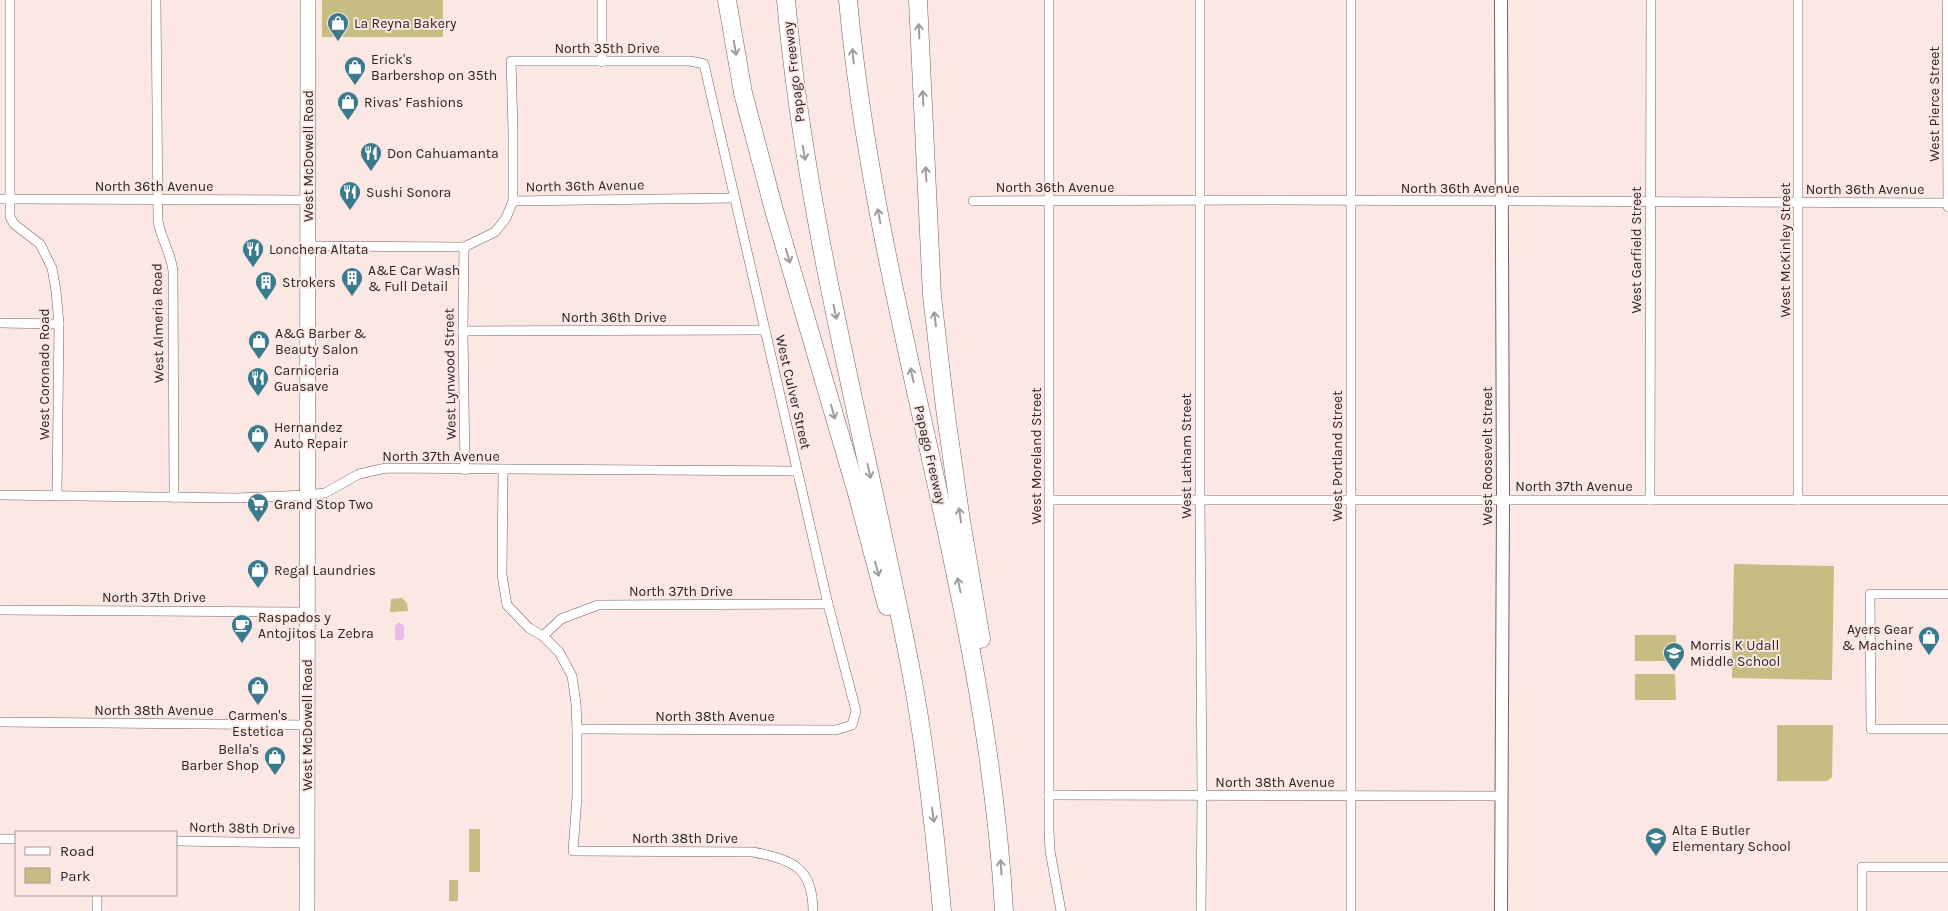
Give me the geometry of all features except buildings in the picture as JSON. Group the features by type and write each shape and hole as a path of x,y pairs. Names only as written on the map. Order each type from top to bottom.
{"highway":[{"path":"727,0 743,93 774,210 893,628 926,767"},
{"name":"Papago Freeway","path":"786,0 801,135 824,262 912,674 934,823 942,911"},
{"name":"Papago Freeway","path":"848,0 853,56 870,168 889,268 968,633 997,823 1004,911"},
{"path":"918,0 932,296 956,484 986,668 997,823"}],"main road":[{"name":"West McDowell Road","path":"307,911 308,0"}],"street":[{"name":"West Coronado Road","path":"10,0 4,199 14,224 40,244 52,268 59,324 57,495"},
{"name":"West Almeria Road","path":"156,0 157,200 159,230 166,245 173,271 174,497"},
{"path":"602,0 602,62"},
{"name":"West Moreland Street","path":"1049,0 1050,500 1048,795 1050,851 1061,911"},
{"name":"West Latham Street","path":"1200,0 1201,911"},
{"name":"West Portland Street","path":"1350,0 1351,911"},
{"name":"West Roosevelt Street","path":"1501,0 1503,500 1501,911"},
{"name":"West Garfield Street","path":"1650,500 1651,0"},
{"name":"West McKinley Street","path":"1798,0 1798,500"},
{"name":"West Pierce Street","path":"1947,0 1948,207"},
{"name":"North 35th Drive","path":"513,201 513,130 510,61 690,62 704,64"},
{"name":"West Culver Street","path":"704,64 828,604 856,711 852,725"},
{"name":"North 36th Avenue","path":"308,246 464,247 495,232 506,218 513,201 734,198"},
{"name":"North 36th Avenue","path":"4,199 308,200"},
{"name":"North 36th Avenue","path":"973,201 1948,203"},
{"name":"West Lynwood Street","path":"464,247 465,470"},
{"path":"0,323 59,324"},
{"name":"North 36th Drive","path":"463,331 765,330"},
{"name":"North 37th Avenue","path":"0,495 174,497 307,495 325,493 349,478 372,470 398,468 798,471"},
{"path":"503,470 502,566 507,605 529,628 543,636 559,652 572,676 577,729"},
{"name":"North 37th Avenue","path":"1050,500 1948,500"},
{"path":"1948,594 1870,594 1871,729 1948,729"},
{"name":"North 37th Drive","path":"543,636 561,620 598,605 828,604"},
{"name":"North 37th Drive","path":"0,610 307,612"},
{"name":"North 38th Avenue","path":"0,722 307,725"},
{"name":"North 38th Avenue","path":"577,729 836,730 852,725"},
{"name":"North 38th Drive","path":"577,729 577,797 573,852 752,852 773,856 795,865 806,878 813,895 813,911"},
{"name":"North 38th Avenue","path":"1048,795 1501,796"},
{"path":"0,839 15,839"},
{"name":"North 38th Drive","path":"178,841 307,843"},
{"path":"1862,911 1862,867 1948,867"},
{"path":"97,896 97,911"}],"green space":[{"path":"322,0 443,0 443,37 322,37"},
{"path":"1734,564 1834,566 1832,680 1732,678"},
{"path":"402,598 407,603 408,611 390,612 391,599"},
{"path":"1635,635 1676,635 1677,661 1635,661"},
{"path":"1635,674 1675,674 1676,700 1635,700"},
{"path":"1777,725 1833,725 1832,777 1827,781 1777,781"},
{"path":"469,829 480,829 480,872 469,872"},
{"path":"449,880 458,880 458,901 449,901"}],"shaded area":[{"path":"399,622 404,626 404,638 400,641 395,639 395,626"}],"place":[{"name":"La Reyna Bakery","path":"338,42"},
{"name":"Erick's Barbershop on 35th","path":"355,86"},
{"name":"Rivas’ Fashions","path":"348,121"},
{"name":"Don Cahuamanta","path":"371,172"},
{"name":"Sushi Sonora","path":"350,211"},
{"name":"Lonchera Altata","path":"253,268"},
{"name":"A&E Car Wash & Full Detail","path":"352,297"},
{"name":"Strokers","path":"266,301"},
{"name":"A&G Barber & Beauty Salon","path":"259,360"},
{"name":"Carniceria Guasave","path":"258,397"},
{"name":"Hernandez Auto Repair","path":"258,454"},
{"name":"Grand Stop Two","path":"258,523"},
{"name":"Regal Laundries","path":"258,589"},
{"name":"Raspados y Antojitos La Zebra","path":"242,644"},
{"name":"Ayers Gear & Machine","path":"1929,656"},
{"name":"Morris K Udall Middle School","path":"1674,672"},
{"name":"Carmen's Estetica","path":"258,706"},
{"name":"Bella's Barber Shop","path":"275,776"},
{"name":"Alta E Butler Elementary School","path":"1656,857"}]}
